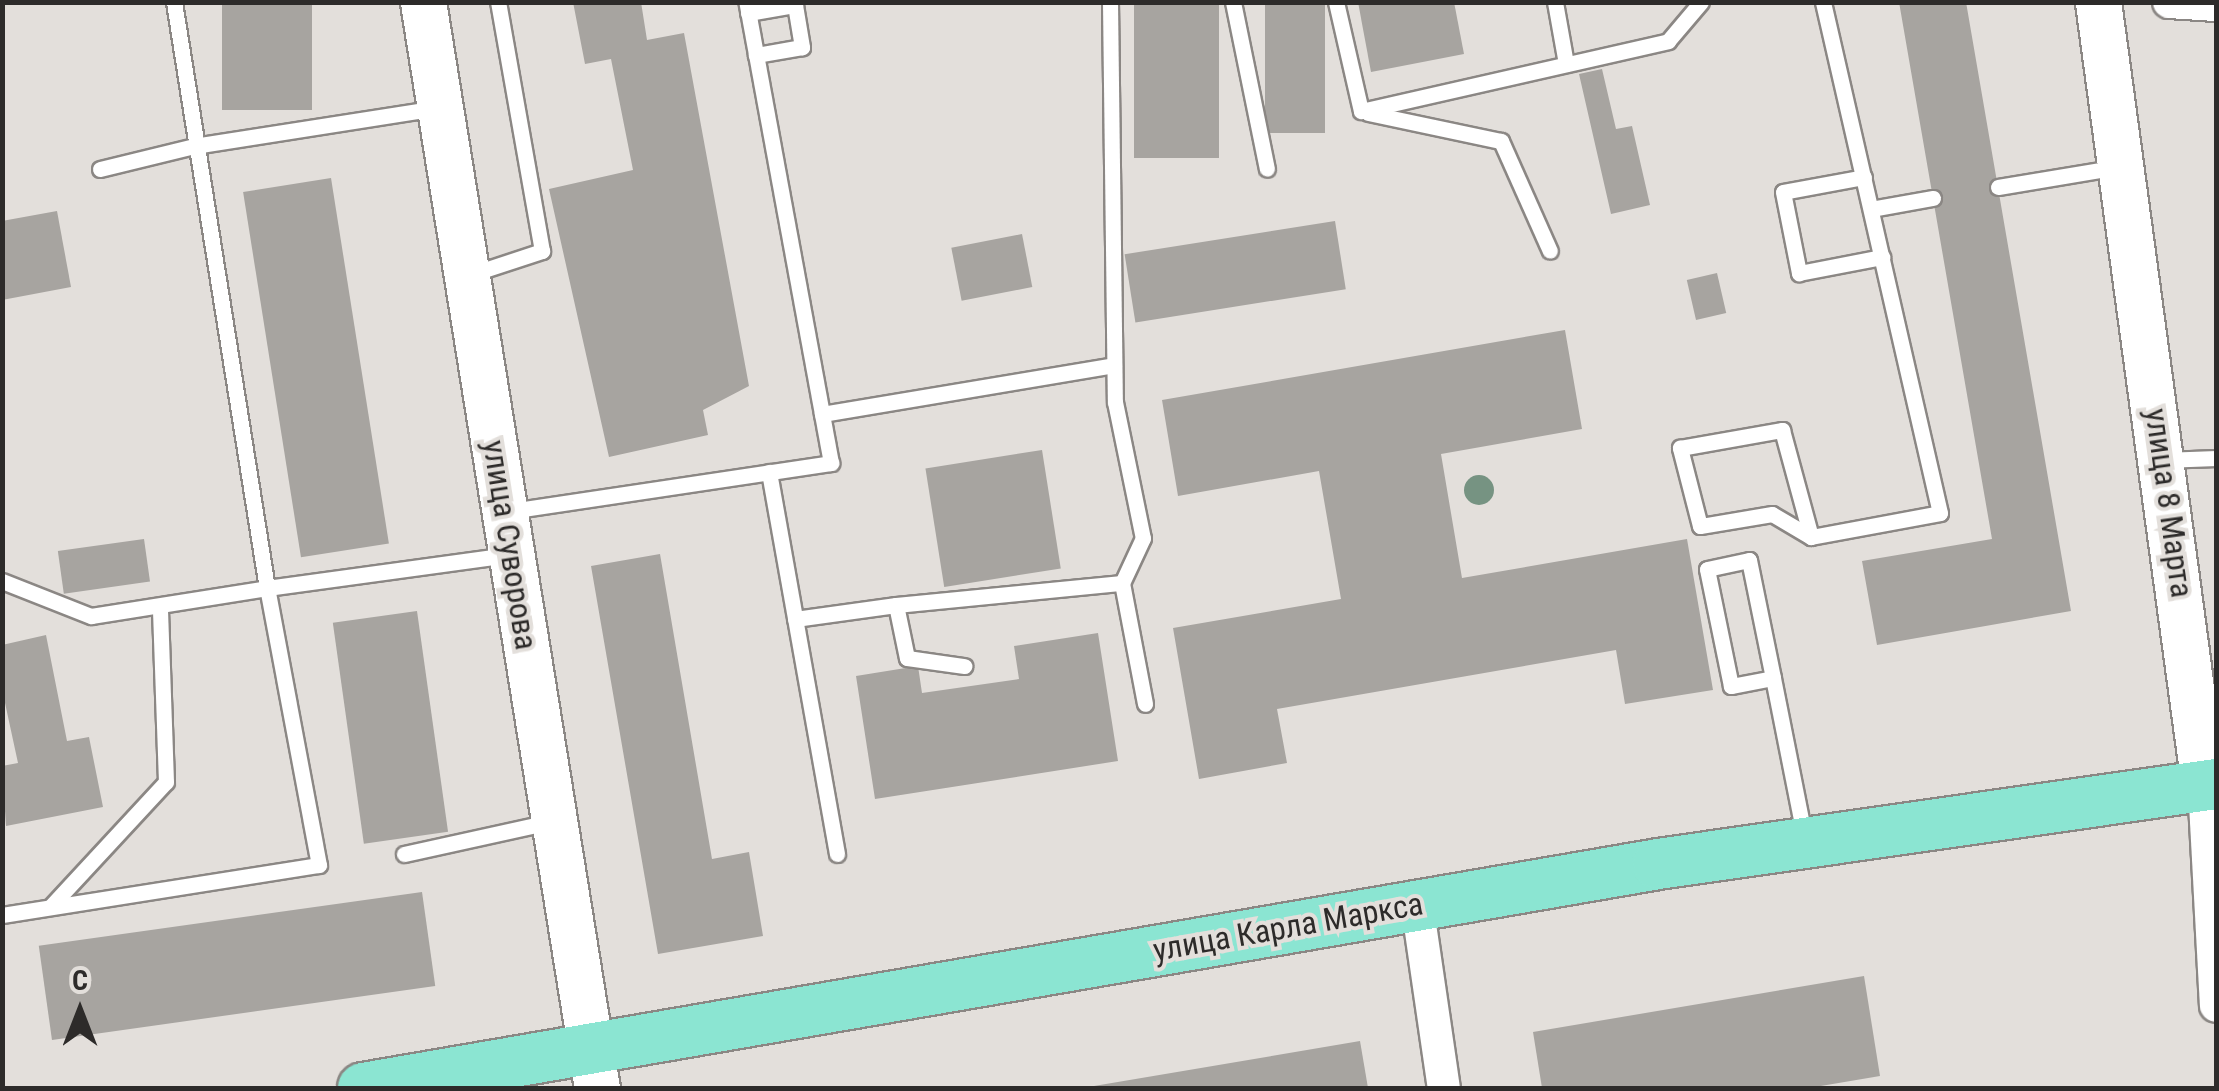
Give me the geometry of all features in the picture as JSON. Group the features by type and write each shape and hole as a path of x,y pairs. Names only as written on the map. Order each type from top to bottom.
{"main road":[{"name":"улица Карла Маркса","path":"362,1088 593,1068 1417,904 2210,784"}],"street":[{"name":"улица Суворова","path":"424,2 593,1068"},
{"name":"улица 8 Марта","path":"2098,2 2210,784 2216,1006"},
{"path":"2169,2 2216,5"},
{"path":"1417,904 1444,1088"}],"lane":[{"path":"2,915 319,865 266,588 174,2"},
{"path":"468,276 542,250 498,2"},
{"path":"1110,2 1115,402 1143,538 1122,583 1145,704"},
{"path":"1233,2 1267,168"},
{"path":"1336,2 1361,111"},
{"path":"1555,2 1566,64"},
{"path":"1361,111 1668,41 1702,2"},
{"path":"1811,536 1782,430 1680,448 1700,526 1772,514 1811,536 1940,513 1824,2"},
{"path":"2,581 91,616 160,607 266,588 769,472 831,463 747,8 795,5 802,47 756,55"},
{"path":"100,169 194,146 440,107"},
{"path":"1361,111 1501,141 1550,250"},
{"path":"1998,187 2121,166"},
{"path":"1864,177 1783,192 1798,273 1882,257"},
{"path":"1871,209 1933,198"},
{"path":"822,414 1114,365"},
{"path":"2163,460 2216,458"},
{"path":"769,472 836,854"},
{"path":"1773,678 1732,686 1707,569 1749,560 1773,678 1806,843"},
{"path":"795,618 1122,583"},
{"path":"896,605 907,658 964,666"},
{"path":"51,906 166,782 160,607"},
{"path":"404,854 554,821"}],"building":[{"path":"222,2 312,2 312,110 222,110"},
{"path":"573,2 641,2 647,40 684,33 749,386 703,410 708,435 609,457 549,189 633,170 611,59 585,64"},
{"path":"1134,2 1219,2 1219,158 1134,158"},
{"path":"1265,2 1325,2 1325,133 1265,133"},
{"path":"1358,2 1454,2 1464,54 1371,72"},
{"path":"1899,2 1966,2 2071,611 1877,645 1862,561 1992,539"},
{"path":"1602,69 1616,129 1632,126 1650,205 1611,214 1579,74"},
{"path":"331,178 389,543 301,557 243,192"},
{"path":"57,211 71,287 2,300 2,221"},
{"path":"1335,221 1346,289 1135,322 1125,254"},
{"path":"1022,234 1032,287 962,301 951,248"},
{"path":"1717,273 1726,313 1696,320 1687,280"},
{"path":"1565,330 1582,429 1441,454 1462,578 1687,539 1713,690 1625,704 1616,650 1277,709 1287,763 1199,779 1173,628 1341,599 1319,471 1178,496 1162,400"},
{"path":"1042,450 1061,569 944,587 925,468"},
{"path":"144,539 150,582 64,594 58,551"},
{"path":"660,554 712,859 749,852 763,936 658,954 591,566"},
{"path":"417,611 448,832 364,844 333,623"},
{"path":"1098,633 1118,761 875,799 856,676 918,666 922,693 1019,679 1014,646"},
{"path":"46,635 67,741 89,737 103,807 6,826 2,766 18,763 2,689 2,645"},
{"path":"422,892 435,986 52,1040 39,946"},
{"path":"1864,976 1880,1076 1809,1088 1542,1088 1533,1032"},
{"path":"1360,1041 1368,1088 1094,1088 1094,1086"}]}
